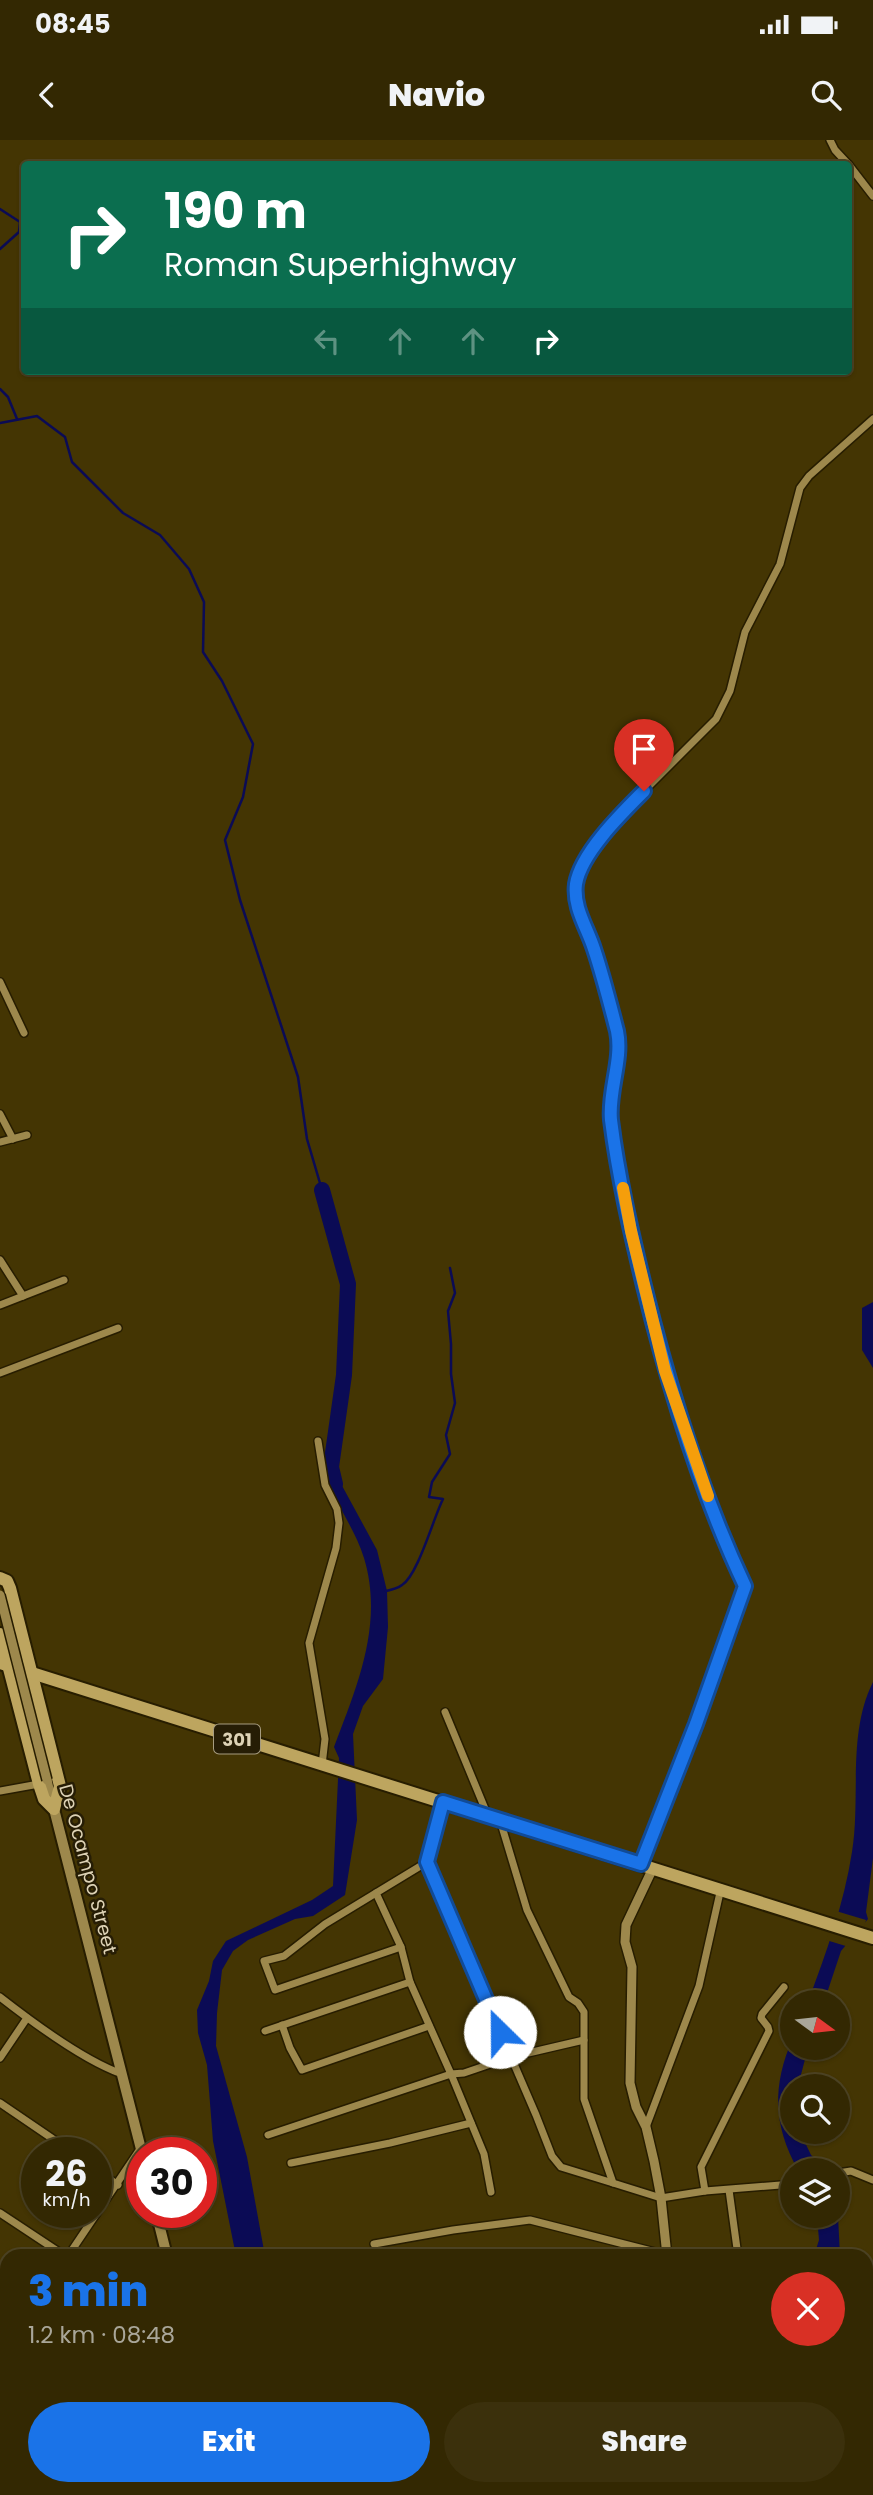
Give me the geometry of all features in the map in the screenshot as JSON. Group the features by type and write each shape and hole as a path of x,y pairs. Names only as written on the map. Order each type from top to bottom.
{"main road":[{"path":"0,1578 7,1581 10,1588 60,1786 54,1809 46,1803 43,1782 4,1665 0,1634"},
{"name":"301","path":"4,1665 867,1936"},
{"name":"De Ocampo Street","path":"54,1809 138,2137"},
{"path":"160,2228 165,2249"}],"street":[{"path":"830,140 845,161"},
{"path":"852,169 873,196"},
{"path":"666,2249 661,2198 646,2127 636,2107 630,2083 632,1967 625,1942 626,1924 745,1586 726,1547 665,1371 643,1282 611,1117 618,1056 617,1034 594,948 578,912 576,887 579,873 593,850 626,810 716,719 730,691 745,632 780,564 800,488 809,476 873,419"},
{"path":"0,982 24,1033"},
{"path":"0,1114 13,1139"},
{"path":"0,1142 27,1135"},
{"path":"0,1259 23,1296"},
{"path":"0,1305 64,1280"},
{"path":"0,1373 118,1328"},
{"path":"318,1441 325,1485 337,1509 339,1522 337,1548 309,1643 328,1767"},
{"name":"De Ocampo Street","path":"0,1595 43,1782"},
{"path":"444,1712 494,1818 527,1910 569,1997 578,2003 584,2012 584,2099 614,2183"},
{"path":"0,1791 43,1782"},
{"path":"443,1802 427,1862 552,2156 561,2166 661,2198 705,2191 780,2185"},
{"path":"401,1947 275,1990 264,1961 284,1956 325,1924 427,1862"},
{"path":"646,2127 699,1986 721,1888"},
{"path":"376,1893 401,1947 410,1982 484,2154 491,2192"},
{"path":"265,2031 410,1982"},
{"path":"705,2191 701,2166 769,2031 761,2018 762,2014 784,1987"},
{"path":"0,1997 27,2018 105,2067 123,2074"},
{"path":"0,2058 27,2018"},
{"path":"282,2025 302,2070 429,2026"},
{"path":"268,2135 451,2074 464,2073 511,2057 584,2040"},
{"path":"0,2103 50,2137"},
{"path":"291,2163 471,2123"},
{"path":"850,2171 873,2180"},
{"path":"72,2249 126,2173"},
{"path":"112,2181 118,2185"},
{"path":"729,2190 737,2249"},
{"path":"0,2213 56,2249"},
{"path":"374,2244 530,2220 644,2249"}],"shaded area":[{"path":"873,1302 873,1368 862,1350 862,1308"},
{"path":"325,1464 337,1465 340,1482 377,1550 387,1591 388,1627 383,1679 363,1706 353,1734 357,1820 345,1895 313,1916 295,1919 248,1940 233,1951 222,1970 216,2046 247,2157 264,2249 235,2249 217,2161 217,2137 213,2137 207,2065 198,2033 197,2010 209,1981 213,1961 226,1941 312,1900 333,1886 339,1758 334,1747 359,1678 371,1607 364,1558 332,1489"},
{"path":"873,1682 873,1858 866,1912 868,1919 841,1951 828,1990 812,1990 834,1928 849,1871 854,1831 857,1744 865,1702"},
{"path":"785,2060 805,2060 801,2074 781,2072"},
{"path":"780,2080 780,2121 778,2105"},
{"path":"787,2144 806,2144 815,2158 792,2158"},
{"path":"818,2228 839,2228 840,2249 816,2249"}],"pier":[{"path":"836,1911 866,1920 863,1931 849,1947 826,1940"}],"waterway":[{"path":"0,209 20,222 19,232 0,249"},
{"path":"0,389 8,397 17,419"},
{"path":"0,423 37,416 65,437 72,462 123,513 160,535 189,569 204,602 203,652 222,681 253,744 243,797 225,840 240,900 298,1077 307,1139 322,1190"},
{"path":"322,1190 348,1284 344,1375 331,1467 335,1484"},
{"path":"386,1591 402,1585 414,1570 443,1499 429,1497 432,1482 450,1454 446,1435 455,1403 448,1311 455,1293 450,1268"}],"slow traffic":[{"path":"623,1188 665,1371 708,1496"}],"route":[{"path":"500,2032 427,1862 443,1802 641,1864 696,1724 745,1586 726,1547 665,1371 631,1231 611,1117 618,1056 617,1034 594,948 578,912 576,887 579,873 593,850 644,791"}]}
